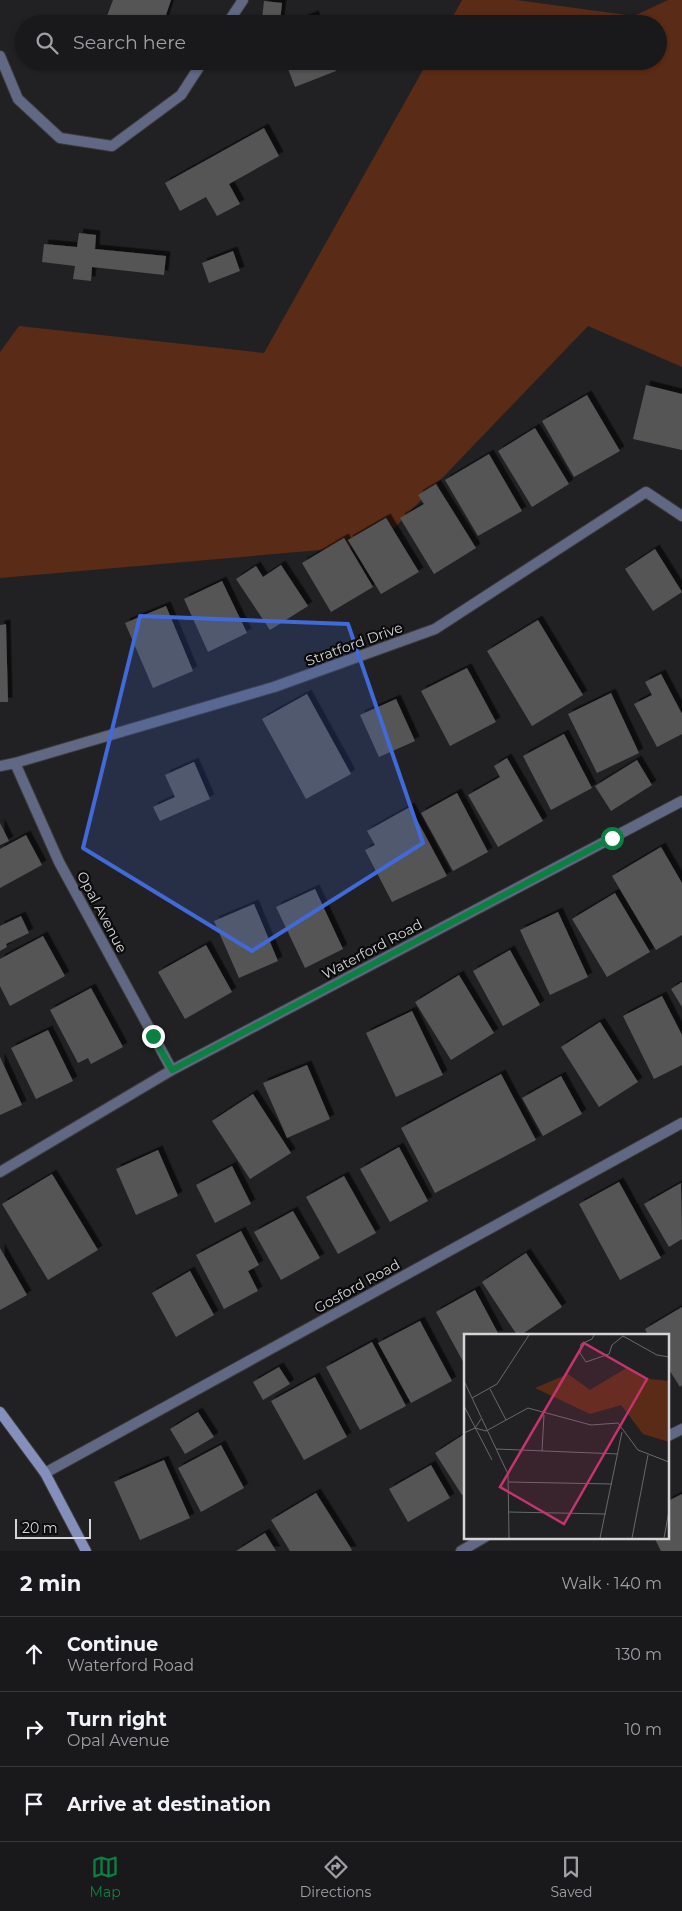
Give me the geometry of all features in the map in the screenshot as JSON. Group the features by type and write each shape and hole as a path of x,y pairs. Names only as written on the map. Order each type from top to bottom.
{"street":[{"path":"233,15 243,0"},
{"path":"0,56 18,98 60,138 112,146 181,95 197,70"},
{"name":"Stratford Drive","path":"0,766 274,688 435,629 646,492 682,516"},
{"name":"Opal Avenue","path":"15,763 59,862 172,1070"},
{"name":"Waterford Road","path":"0,1172 172,1070 682,800"},
{"name":"Gosford Road","path":"45,1473 682,1123"},
{"path":"0,1412 45,1473 86,1551"},
{"path":"670,1435 682,1429"},
{"path":"461,1551 483,1538"}],"highlighted area":[{"path":"140,616 348,624 423,843 252,951 83,848"}],"shaded area":[{"path":"462,0 516,0 627,15 454,15"},
{"path":"668,0 682,0 682,367 588,326 378,545 0,578 0,352 19,326 264,353 423,70 667,70 667,15 636,15"}],"building":[{"path":"113,0 171,0 166,15 107,15"},
{"path":"264,1 282,3 281,15 262,15"},
{"path":"288,70 336,70 336,71 295,87"},
{"path":"264,128 279,156 229,184 240,204 217,216 206,197 180,211 165,183"},
{"path":"79,233 96,235 95,249 166,256 164,275 92,267 91,281 73,279 75,266 42,262 44,244 77,247"},
{"path":"233,251 240,271 209,283 202,263"},
{"path":"646,385 682,394 682,450 633,439"},
{"path":"587,395 620,451 574,477 542,421"},
{"path":"535,428 569,484 532,507 498,451"},
{"path":"489,454 522,511 478,536 445,480"},
{"path":"436,484 476,548 434,574 400,518 424,504 418,495"},
{"path":"386,518 419,572 381,594 348,540"},
{"path":"344,538 373,587 331,612 302,563"},
{"path":"655,549 682,592 653,611 625,569"},
{"path":"281,565 308,606 270,630 236,579 256,566 263,577"},
{"path":"222,581 247,633 208,652 184,599"},
{"path":"166,606 193,671 153,688 125,623"},
{"path":"538,620 583,695 532,726 487,651"},
{"path":"6,624 8,702 0,702 0,625"},
{"path":"467,668 496,722 450,746 421,691"},
{"path":"661,674 682,714 682,734 657,747 634,704 652,695 645,682"},
{"path":"611,693 639,753 597,773 568,714"},
{"path":"307,694 351,774 306,799 262,719"},
{"path":"396,699 415,741 379,757 360,715"},
{"path":"564,734 592,788 551,810 523,756"},
{"path":"507,758 543,821 498,847 468,795 500,777 494,766"},
{"path":"637,760 652,785 611,811 595,786"},
{"path":"194,762 210,799 160,821 153,807 175,797 165,775"},
{"path":"457,793 488,852 453,871 421,813"},
{"path":"410,807 447,876 392,902 365,850 375,845 367,831"},
{"path":"0,823 9,841 0,845"},
{"path":"26,835 42,865 0,888 0,849"},
{"path":"661,847 682,883 682,935 656,950 612,876"},
{"path":"315,889 343,949 305,968 276,907"},
{"path":"615,893 650,952 607,977 572,919"},
{"path":"254,904 278,961 239,978 214,921"},
{"path":"558,912 588,977 550,995 520,930"},
{"path":"21,916 29,933 6,944 7,947 0,951 0,926"},
{"path":"43,936 65,976 10,1006 0,986 0,959"},
{"path":"206,945 232,992 185,1019 158,972"},
{"path":"510,950 540,1005 503,1026 473,971"},
{"path":"459,975 494,1033 451,1060 415,1002"},
{"path":"682,982 682,1007 671,989"},
{"path":"91,988 123,1047 91,1064 88,1058 78,1063 50,1010"},
{"path":"662,996 682,1035 682,1065 654,1079 623,1016"},
{"path":"412,1011 443,1075 396,1097 366,1033"},
{"path":"600,1022 638,1082 599,1107 561,1047"},
{"path":"48,1030 73,1081 36,1099 11,1048"},
{"path":"0,1057 22,1105 0,1115"},
{"path":"307,1065 330,1119 287,1138 263,1083"},
{"path":"501,1074 536,1140 435,1193 401,1128"},
{"path":"561,1076 582,1114 543,1136 522,1098"},
{"path":"253,1094 291,1153 250,1179 212,1121"},
{"path":"399,1147 428,1201 390,1222 360,1169"},
{"path":"158,1150 178,1196 136,1215 116,1169"},
{"path":"232,1166 251,1204 215,1223 196,1185"},
{"path":"52,1174 98,1250 48,1280 2,1204"},
{"path":"344,1176 376,1233 338,1254 306,1197"},
{"path":"619,1182 661,1258 620,1280 579,1204"},
{"path":"681,1183 682,1239 669,1247 644,1204"},
{"path":"293,1211 320,1258 281,1280 254,1232"},
{"path":"241,1231 259,1265 248,1271 258,1291 224,1309 196,1255"},
{"path":"0,1248 27,1295 0,1310"},
{"path":"526,1253 562,1307 522,1334 516,1334 482,1282"},
{"path":"190,1271 214,1315 176,1337 152,1293"},
{"path":"475,1290 498,1334 464,1334 464,1363 436,1312"},
{"path":"682,1307 682,1385 680,1387 670,1371 670,1334 648,1334 645,1329"},
{"path":"420,1321 452,1381 411,1403 378,1343"},
{"path":"372,1342 406,1406 360,1430 326,1367"},
{"path":"279,1367 290,1384 263,1400 253,1382"},
{"path":"315,1377 347,1437 304,1460 271,1401"},
{"path":"198,1412 214,1437 185,1454 170,1429"},
{"path":"464,1434 464,1494 462,1495 435,1453"},
{"path":"221,1445 244,1488 201,1512 178,1468"},
{"path":"164,1460 190,1518 140,1540 114,1482"},
{"path":"431,1465 450,1498 408,1522 389,1489"},
{"path":"316,1493 351,1551 290,1551 271,1520"},
{"path":"682,1494 682,1551 661,1551 654,1538 670,1538 670,1500"},
{"path":"265,1533 276,1551 236,1551"}],"route":[{"path":"153,1036 172,1070 612,838"}]}
